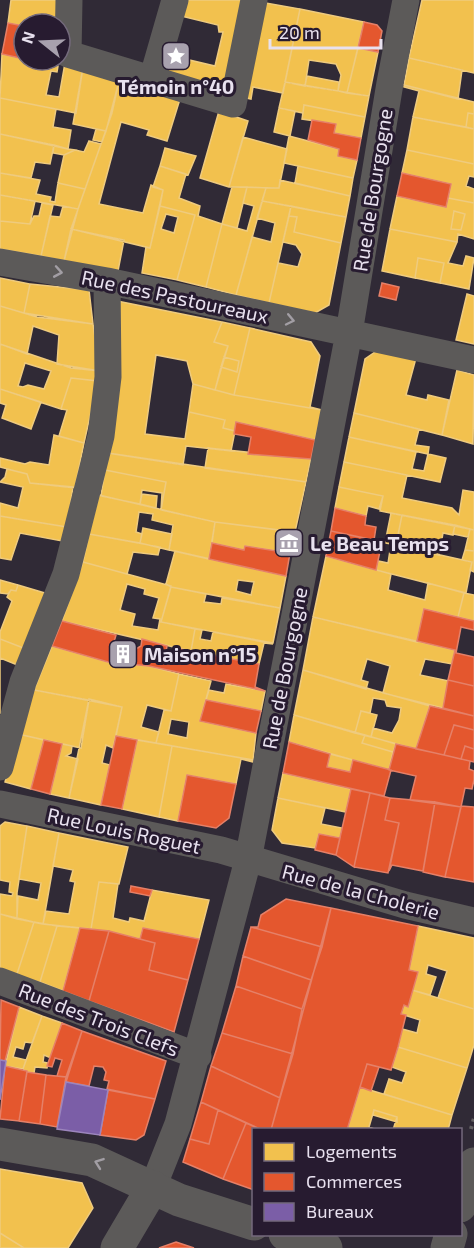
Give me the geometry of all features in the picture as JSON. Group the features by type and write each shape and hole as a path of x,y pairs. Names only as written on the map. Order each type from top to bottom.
{"street":[{"path":"69,0 68,54 233,104 254,0"},
{"path":"152,80 175,0"},
{"name":"Rue de Bourgogne","path":"117,1248 153,1187 178,1124 198,1056 248,860 349,333 406,0"},
{"name":"Rue des Pastoureaux","path":"0,262 107,281 474,360"},
{"path":"0,767 23,682 66,574 101,436 108,377 107,281"},
{"name":"Rue Louis Roguet","path":"0,804 221,850 248,860"},
{"name":"Rue de la Cholerie","path":"248,860 405,905 474,921"},
{"name":"Rue des Trois Clefs","path":"0,981 198,1056"},
{"path":"0,1144 92,1160 179,1200 252,1223"},
{"path":"462,1200 474,1164"},
{"path":"291,1236 326,1248"}],"building: Logements":[{"path":"11,0 58,0 58,12 12,12 12,24 8,23"},
{"path":"186,0 246,0 227,93 161,75 168,55 215,66 223,32 219,32 218,25 181,16"},
{"path":"422,0 474,0 474,73 409,58"},
{"path":"260,2 300,9 283,93 253,87 251,99 241,97"},
{"path":"300,9 364,22 347,93 338,91 341,75 336,64 309,60 305,86 285,82"},
{"path":"358,48 378,52 369,96 347,93"},
{"path":"2,54 12,56 12,72 51,72 46,95 59,97 63,72 72,72 72,65 83,67 76,113 0,98"},
{"path":"409,58 462,70 458,99 404,85"},
{"path":"83,67 119,81 106,131 73,124"},
{"path":"307,76 339,82 338,91 305,86"},
{"path":"119,81 180,99 167,141 147,135 149,130 121,122 99,204 143,213 151,185 163,190 150,248 71,229 112,113"},
{"path":"285,82 369,96 365,117 304,105 303,113 279,108"},
{"path":"404,85 474,102 474,114 468,113 466,127 413,117 419,91 404,87"},
{"path":"0,98 56,109 53,127 71,130 68,149 0,134"},
{"path":"304,105 365,117 361,138 334,133 336,124 302,119"},
{"path":"279,108 295,111 290,136 274,132"},
{"path":"219,111 248,121 229,187 200,178"},
{"path":"468,113 474,114 474,129 466,127"},
{"path":"413,117 474,129 474,164 407,150"},
{"path":"96,129 106,131 102,142 93,140"},
{"path":"0,134 54,145 50,164 35,162 31,178 0,173"},
{"path":"289,136 339,149 338,156 357,160 353,178 284,163"},
{"path":"243,137 287,149 279,188 229,187"},
{"path":"89,141 101,144 85,189 58,183 64,155 75,150 84,152"},
{"path":"54,145 75,150 64,155 53,153"},
{"path":"165,148 196,156 188,175 160,166"},
{"path":"407,150 474,164 474,177 469,176 466,186 474,189 474,203 448,198 451,184 402,173"},
{"path":"160,166 186,174 179,198 200,206 198,216 222,224 206,287 177,280 195,215 160,206 163,190 153,187"},
{"path":"298,166 353,178 350,196 295,183"},
{"path":"0,173 40,180 36,194 51,197 50,201 55,202 58,183 85,189 78,209 0,195"},
{"path":"280,180 350,196 346,217 262,201 266,188 279,188"},
{"path":"232,187 247,187 237,228 222,224"},
{"path":"247,187 266,188 236,295 206,287 222,224 247,231 254,206 243,203"},
{"path":"0,195 35,201 30,224 0,221"},
{"path":"397,196 446,207 448,198 474,203 474,239 458,234 457,242 390,229","holes":["454,211 465,214 461,230 451,229"]},
{"path":"262,201 291,206 269,303 236,295 252,237 271,242 275,223 257,218"},
{"path":"42,203 53,205 41,256 0,249 0,221 30,224 34,216 39,216"},
{"path":"63,206 78,209 64,261 41,256 50,216 60,217"},
{"path":"160,206 195,215 177,280 142,273 146,247 150,248","holes":["166,214 178,217 174,233 161,229"]},
{"path":"291,206 346,217 341,243 294,232 297,217 289,216"},
{"path":"454,211 465,214 461,230 451,229"},
{"path":"289,216 297,217 294,232 341,243 329,305 315,313 269,303 278,263 298,267 302,254 296,245 283,242"},
{"path":"71,229 124,240 118,271 64,261"},
{"path":"390,229 457,242 448,263 463,266 466,256 474,258 469,289 440,283 444,263 418,258 415,278 382,271"},
{"path":"418,258 444,263 440,283 415,278"},
{"path":"0,278 30,284 24,313 0,306"},
{"path":"30,284 89,290 93,324 24,313"},
{"path":"467,294 474,296 474,344 456,340"},
{"path":"117,301 222,322 214,342 228,346 215,390 193,384 187,361 156,355 145,434 185,439 189,412 225,420 223,428 235,431 231,451 186,446 183,465 108,453"},
{"path":"0,306 37,317 93,324 100,371 57,364 59,335 33,326 27,354 0,344"},
{"path":"222,322 250,328 234,395 215,390 221,367 237,372 239,361 224,357 228,346 214,342"},
{"path":"250,328 311,342 320,356 310,407 322,410 234,395"},
{"path":"0,344 71,368 100,371 98,381 71,378 61,409 0,389","holes":["25,363 51,371 44,389 28,385 18,386"]},
{"path":"378,350 416,358 406,395 427,400 428,395 449,400 442,435 354,413 365,359"},
{"path":"224,357 239,361 237,372 221,367"},
{"path":"457,370 474,375 473,444 442,435"},
{"path":"71,378 98,381 84,443 59,436 67,410 61,409"},
{"path":"193,384 234,395 322,410 315,440 236,422 235,431 223,428 225,420 189,412"},
{"path":"0,389 41,402 31,429 2,418 6,405 0,403"},
{"path":"354,413 419,429 415,445 429,447 428,454 349,437"},
{"path":"54,435 84,443 75,488 30,483 27,474 0,467 0,458 25,464 30,462 49,465"},
{"path":"349,437 416,452 412,469 424,471 428,454 446,458 440,482 344,462"},
{"path":"208,448 311,459 306,482 205,468"},
{"path":"108,453 306,482 295,532 215,522 161,510 166,482 105,470"},
{"path":"344,462 407,475 402,498 452,508 459,515 463,490 474,492 474,530 380,511 383,496 339,487"},
{"path":"7,469 27,474 30,483 73,487 67,527 0,516 0,503 18,508 23,487 0,482 5,477"},
{"path":"105,470 166,482 161,510 162,493 142,490 140,504 101,496"},
{"path":"339,487 383,496 379,509 368,506 366,516 335,508"},
{"path":"142,494 157,496 156,508 140,504"},
{"path":"99,495 215,522 209,559 169,550 173,525 152,520 153,514 139,512 136,532 142,534 140,543 89,534"},
{"path":"391,513 402,515 396,545 385,543"},
{"path":"402,515 455,525 453,535 443,533 439,555 396,545"},
{"path":"0,516 67,527 62,541 20,533 11,560 0,558"},
{"path":"215,522 295,532 290,553 245,546 244,550 212,543"},
{"path":"455,525 470,529 468,537 453,534"},
{"path":"143,528 172,534 169,550 140,543"},
{"path":"470,529 474,530 474,551 465,550"},
{"path":"89,534 160,547 158,555 133,552 127,574 83,562"},
{"path":"391,544 472,562 466,593 376,570 378,561 388,563"},
{"path":"465,550 474,551 474,572 470,570 472,562 462,560"},
{"path":"175,551 286,576 280,608 171,587 166,584","holes":["238,580 254,582 251,595 236,591"]},
{"path":"326,556 391,574 388,590 425,600 428,583 464,593 458,617 424,609 417,642 313,617"},
{"path":"83,562 171,586 161,622 195,629 191,651 62,621","holes":["127,584 145,589 144,594 159,598 153,618 160,619 158,630 132,626 135,614 120,610"]},
{"path":"0,580 18,585 16,591 11,590 8,594 0,593"},
{"path":"18,585 45,593 26,649 0,639 0,632 12,601 7,597 11,590 16,591"},
{"path":"171,587 206,594 204,602 221,604 222,598 280,608 273,643 161,622"},
{"path":"464,593 474,595 474,621 458,617"},
{"path":"313,617 455,650 452,664 425,659 420,675 449,681 443,708 383,693 390,666 367,659 361,680 368,682 366,689 303,670"},
{"path":"195,629 202,630 200,639 211,641 213,632 273,644 264,643 259,664 191,651"},
{"path":"0,639 26,649 20,666 0,658"},
{"path":"52,646 108,662 149,666 179,674 171,711 147,705 141,727 159,732 156,743 116,736 122,707 34,690"},
{"path":"0,658 20,666 3,714 0,713"},
{"path":"0,658 20,666 3,714 0,713"},
{"path":"303,670 430,706 416,749 371,737 373,728 392,733 399,720 401,708 387,706 385,700 373,698 370,713 361,711 355,733 294,715"},
{"path":"179,674 211,681 200,721 256,733 253,760 156,743 164,710 171,711","holes":["171,719 189,722 187,738 168,734"]},
{"path":"226,684 265,691 261,711 206,700 209,690 224,693"},
{"path":"34,690 89,700 81,748 18,734"},
{"path":"89,699 122,707 113,748 106,745 102,763 110,765 101,805 69,798"},
{"path":"361,711 377,715 371,737 355,733"},
{"path":"294,715 365,735 362,743 393,752 389,770 289,742"},
{"path":"18,734 44,740 31,789 5,782"},
{"path":"365,735 396,744 393,752 362,743"},
{"path":"137,740 172,746 159,817 122,809"},
{"path":"62,744 72,746 71,753 66,756 78,759 69,798 50,794"},
{"path":"172,746 253,760 253,762 241,759 236,784 187,775 178,821 159,817"},
{"path":"330,754 353,760 350,772 327,767"},
{"path":"283,773 351,789 346,812 278,798"},
{"path":"278,798 325,808 321,824 342,828 340,838 319,834 315,848 282,843 272,830"},
{"path":"5,822 27,826 17,893 17,919 0,914 0,894 12,896 13,893 9,892 10,882 0,880 0,826"},
{"path":"27,826 59,833 43,924 17,919 18,896 38,900 41,883 19,879"},
{"path":"59,833 128,847 119,884 99,882 91,929 43,924 46,911 69,914 75,882 70,881 73,870 53,866"},
{"path":"99,882 118,884 113,918 129,922 130,918 144,921 152,890 209,900 199,939 143,928 140,939 91,929"},
{"path":"0,914 34,922 16,977 0,968"},
{"path":"34,922 57,926 40,982 16,977"},
{"path":"57,926 80,928 63,991 40,982"},
{"path":"418,926 474,938 474,1009 438,998 447,971 428,965 426,974 436,977 430,995 412,990 418,972 409,970"},
{"path":"412,990 474,1009 474,1045 467,1068 398,1047 402,1029 417,1033 420,1020 401,1014 404,1005 408,1007"},
{"path":"19,1007 42,1016 32,1043 25,1042 23,1049 16,1047 13,1057 26,1060 23,1069 5,1066"},
{"path":"42,1016 62,1023 51,1058 44,1055 43,1062 48,1063 47,1068 35,1067 34,1073 27,1072 23,1069"},
{"path":"398,1047 467,1068 452,1115 384,1094 389,1079 402,1083 406,1072 392,1067"},
{"path":"360,1087 452,1115 449,1128 394,1128 397,1117 374,1110 369,1127 372,1128 348,1128"},
{"path":"374,1110 397,1117 397,1122 373,1115"},
{"path":"0,1169 82,1183 93,1208 68,1248 24,1248 0,1233"},
{"path":"0,1233 24,1248 0,1248"}],"building: Commerces":[{"path":"364,22 377,25 382,31 378,52 358,48"},
{"path":"8,23 12,24 12,56 2,54"},
{"path":"312,120 336,124 334,133 361,138 357,160 338,156 339,149 308,140"},
{"path":"402,173 451,184 446,207 397,196"},
{"path":"382,283 399,287 396,300 379,296"},
{"path":"236,422 315,440 311,459 248,454 251,437 234,434"},
{"path":"335,508 366,516 365,525 376,527 374,540 331,531"},
{"path":"331,531 382,542 376,570 326,556"},
{"path":"212,543 244,550 245,546 290,553 286,576 209,559"},
{"path":"424,609 474,621 474,630 461,627 456,653 474,657 474,686 448,680 455,650 417,641"},
{"name":"Maison n°15","path":"62,621 116,635 112,649 128,649 131,652 141,646 142,639 167,646 165,657 177,660 180,649 259,664 255,687 265,691 149,666 108,662 52,646"},
{"path":"448,680 474,686 474,716 443,708"},
{"path":"206,700 261,711 256,733 200,721"},
{"path":"430,706 474,716 474,730 454,725 444,755 416,749"},
{"path":"454,725 474,730 474,749 465,746 461,759 444,755"},
{"path":"116,736 137,740 122,809 101,805"},
{"path":"44,740 62,744 50,794 31,789"},
{"path":"289,742 330,754 327,767 350,772 353,760 391,770 384,796 283,773"},
{"path":"396,744 470,761 469,769 474,771 474,780 472,789 465,788 461,807 410,800 416,776 389,770"},
{"path":"465,746 474,749 474,762 461,759"},
{"path":"187,775 236,784 229,818 216,828 178,821"},
{"path":"351,789 370,793 354,867 336,855"},
{"path":"370,793 390,798 385,820 399,823 388,873 354,867"},
{"path":"390,798 435,802 423,871 392,865 389,871 399,823 385,820"},
{"path":"435,802 461,807 445,877 423,872"},
{"path":"461,806 474,807 474,882 445,877"},
{"path":"319,834 340,838 336,855 315,850"},
{"path":"131,886 152,890 150,896 130,892"},
{"path":"286,899 331,908 322,947 251,927 258,927 261,915"},
{"path":"331,908 418,926 409,970 418,972 408,1007 404,1005 401,1014 406,1015 391,1070 367,1064 348,1128 272,1128"},
{"path":"251,927 322,947 311,980 243,956"},
{"path":"80,928 109,931 89,1001 63,991"},
{"path":"143,928 199,939 188,980 149,970 155,943 140,939"},
{"path":"109,931 155,943 149,970 188,980 174,1032 89,1001"},
{"path":"243,956 311,980 302,1009 236,986"},
{"path":"236,986 302,1009 293,1054 222,1033"},
{"path":"1,1000 19,1007 5,1061 0,1060"},
{"path":"62,1023 82,1031 66,1077 57,1076 62,1060 55,1058 52,1067 47,1066"},
{"path":"82,1031 166,1061 155,1099 107,1089 109,1081 104,1080 106,1072 103,1067 94,1066 89,1086 66,1082"},
{"path":"222,1033 293,1054 280,1098 211,1066"},
{"path":"367,1064 379,1067 371,1091 360,1087"},
{"path":"5,1066 27,1071 19,1121 0,1119"},
{"path":"211,1066 280,1098 272,1128 258,1128 201,1102"},
{"path":"27,1072 46,1075 40,1124 19,1121"},
{"path":"46,1075 66,1077 57,1127 40,1124"},
{"path":"108,1090 155,1099 144,1135 136,1140 100,1135"},
{"path":"201,1102 218,1110 209,1144 190,1139"},
{"path":"218,1110 246,1123 223,1179 183,1162 190,1139 209,1144"},
{"path":"246,1123 257,1128 252,1128 252,1189 223,1179"},
{"path":"176,1242 194,1248 159,1248"}],"building: Bureaux":[{"path":"0,1060 6,1061 0,1100"},
{"path":"66,1082 108,1090 100,1135 57,1129"}],"place":[{"name":"Témoin n°40","path":"176,56"},
{"name":"Le Beau Temps","path":"289,543"},
{"name":"Maison n°15","path":"123,654"}]}
